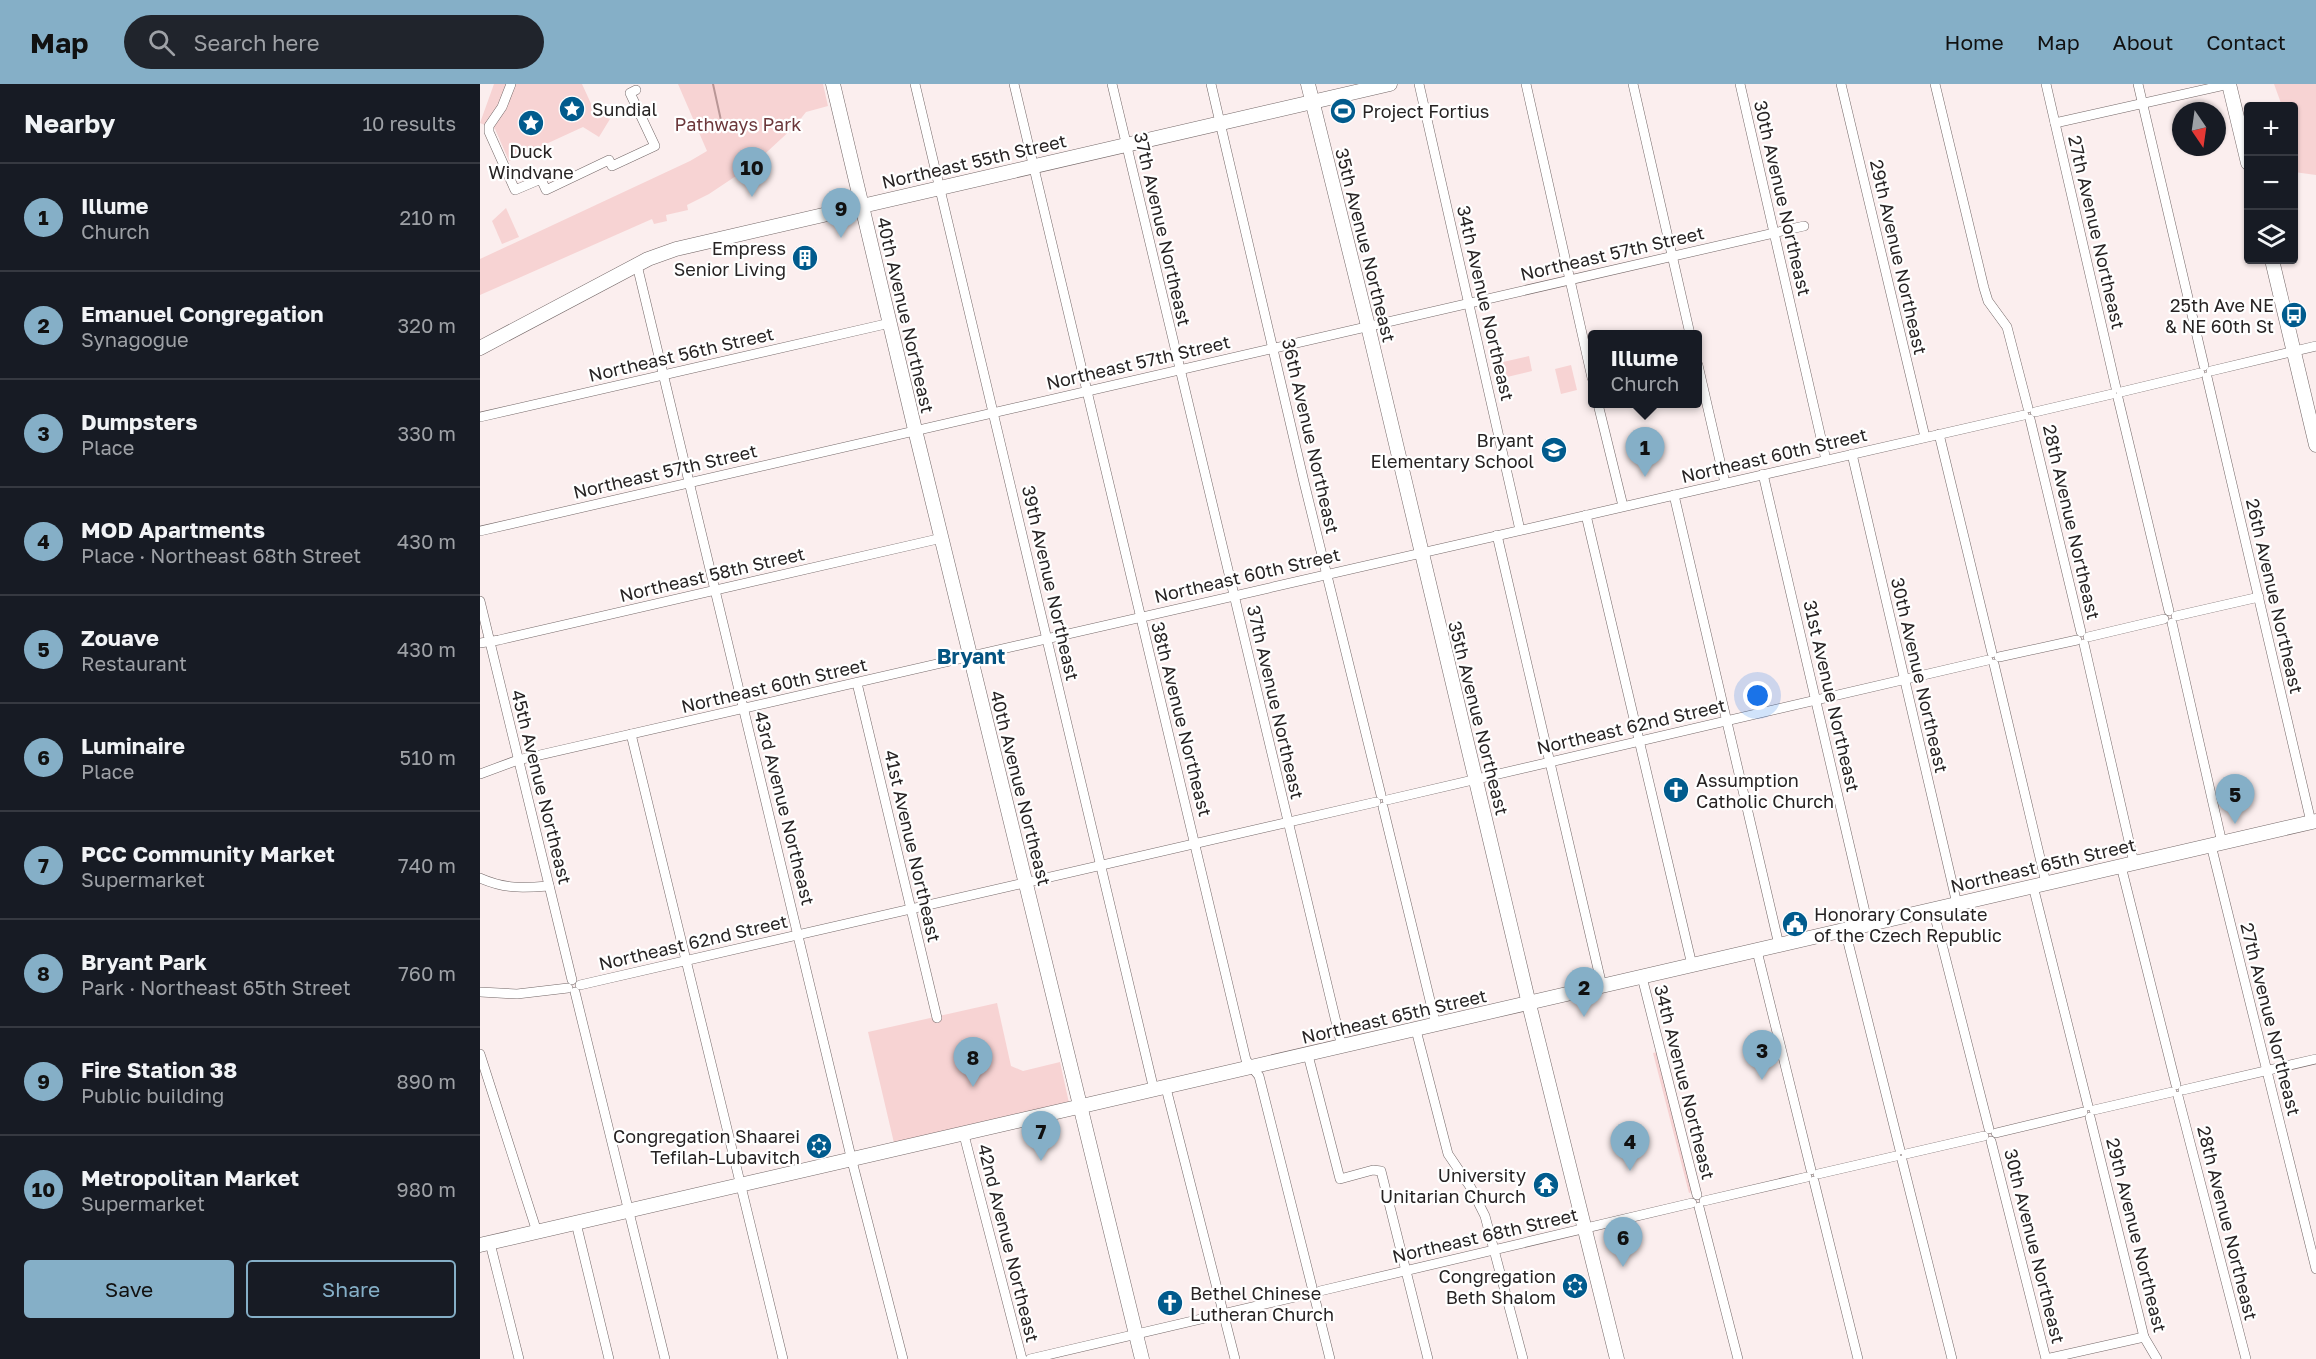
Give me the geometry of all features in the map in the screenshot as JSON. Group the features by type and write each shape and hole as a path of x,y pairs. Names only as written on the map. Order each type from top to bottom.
{"main road":[{"name":"40th Avenue Northeast","path":"833,84 1079,1108 1142,1359"},
{"name":"35th Avenue Northeast","path":"1308,84 1368,326 1420,553 1529,1004 1617,1359"},
{"name":"Northeast 55th Street","path":"480,348 638,265 676,249 1390,84"},
{"path":"2229,84 2246,156"},
{"path":"2273,264 2316,445"},
{"name":"Northeast 65th Street","path":"485,1244 2314,822"}],"street":[{"path":"511,84 502,107 489,126 489,132 515,190 541,179 546,190 609,160 612,166 655,146 630,93 636,90"},
{"name":"39th Avenue Northeast","path":"915,84 1101,865 1235,1359"},
{"name":"38th Avenue Northeast","path":"1014,84 1246,1060 1259,1076 1330,1359"},
{"name":"37th Avenue Northeast","path":"1112,84 1342,1047"},
{"name":"36th Avenue Northeast","path":"1211,84 1326,574 1436,1025"},
{"name":"34th Avenue Northeast","path":"1419,84 1520,530"},
{"path":"1526,84 1588,356"},
{"path":"1633,84 1689,330"},
{"name":"30th Avenue Northeast","path":"1740,84 1826,459"},
{"name":"29th Avenue Northeast","path":"1841,84 1925,437"},
{"name":"28th Avenue Northeast","path":"1935,84 1984,288 1988,301 2007,327 2029,413 2082,638 2127,865 2177,1091 2246,1359"},
{"name":"27th Avenue Northeast","path":"2046,84 2170,618 2216,844 2266,1071 2316,1269"},
{"name":"26th Avenue Northeast","path":"2138,84 2314,822"},
{"path":"2055,123 2229,84"},
{"name":"Northeast 57th Street","path":"480,531 1804,226"},
{"name":"43rd Avenue Northeast","path":"638,265 852,1161 903,1359"},
{"name":"Northeast 56th Street","path":"480,417 890,323"},
{"name":"Northeast 60th Street","path":"480,774 518,760 2316,346"},
{"path":"1702,382 1725,483"},
{"path":"1599,408 1623,506"},
{"name":"29th Avenue Northeast","path":"1939,434 1993,659 2039,885 2089,1111 2144,1337 2157,1359"},
{"name":"30th Avenue Northeast","path":"1852,454 1957,904"},
{"name":"31st Avenue Northeast","path":"1763,474 1868,925"},
{"path":"1674,495 1779,945"},
{"path":"1586,515 1692,965"},
{"path":"1497,535 1552,762 1602,986"},
{"name":"Northeast 58th Street","path":"485,643 942,538"},
{"name":"Northeast 62nd Street","path":"480,992 517,994 573,986 686,961 1287,822 1476,781 1816,699 2259,597"},
{"name":"45th Avenue Northeast","path":"480,601 485,643 518,760 664,1359"},
{"name":"41st Avenue Northeast","path":"856,683 937,1018"},
{"path":"631,734 783,1359"},
{"path":"480,878 502,886 520,889 549,886"},
{"name":"30th Avenue Northeast","path":"1934,909 2046,1359"},
{"path":"1845,930 1952,1359"},
{"path":"1757,951 1858,1359"},
{"name":"34th Avenue Northeast","path":"1642,977 1738,1359"},
{"path":"1416,1030 1448,1154 1479,1202 1496,1250 1523,1359"},
{"path":"480,1054 537,1232"},
{"path":"1308,1055 1340,1179 1373,1170 1381,1171 1428,1359"},
{"name":"Northeast 68th Street","path":"1030,1359 2316,1059"},
{"name":"42nd Avenue Northeast","path":"964,1135 1022,1359"},
{"path":"576,1223 609,1359"},
{"path":"485,1244 519,1359"},
{"path":"2046,1359 2144,1337"},
{"path":"2096,1348 2099,1359"}],"green space":[{"path":"494,84 582,84 593,108 610,119 599,137 583,127 509,161 495,129 480,123"},
{"name":"Pathways Park","path":"678,84 823,84 828,106 806,112 795,126 754,164 709,194 687,205 688,210 666,215 667,221 654,224 652,219 480,295 480,259 707,151"},
{"path":"2274,84 2316,84 2316,175 2298,173 2298,102 2281,102"},
{"path":"506,208 519,237 502,244 492,221"},
{"path":"1529,356 1532,371 1507,377 1503,362"},
{"path":"1571,365 1577,390 1561,394 1555,369"},
{"path":"997,1003 1011,1066 1023,1071 1060,1062 1069,1103 894,1143 868,1032"},
{"path":"1657,1052 1692,1192 1689,1193 1653,1053"}],"waterway":[{"path":"713,84 722,125"}],"place":[{"name":"Sundial","path":"572,109"},
{"name":"Project Fortius","path":"1343,111"},
{"name":"Duck Windvane","path":"531,123"},
{"name":"Metropolitan Market","path":"752,197"},
{"name":"Fire Station 38","path":"841,238"},
{"name":"Empress Senior Living","path":"805,258"},
{"name":"25th Ave NE & NE 60th St","path":"2294,315"},
{"name":"Bryant Elementary School","path":"1554,450"},
{"name":"Illume","path":"1645,477"},
{"name":"Assumption Catholic Church","path":"1676,790"},
{"name":"Zouave","path":"2235,824"},
{"name":"Honorary Consulate of the Czech Republic","path":"1795,924"},
{"name":"Emanuel Congregation","path":"1584,1017"},
{"name":"Dumpsters","path":"1762,1080"},
{"name":"Bryant Park","path":"973,1087"},
{"name":"Congregation Shaarei Tefilah-Lubavitch","path":"819,1146"},
{"name":"PCC Community Market","path":"1041,1161"},
{"name":"MOD Apartments","path":"1630,1171"},
{"name":"University Unitarian Church","path":"1546,1185"},
{"name":"Luminaire","path":"1623,1267"},
{"name":"Congregation Beth Shalom","path":"1575,1286"},
{"name":"Bethel Chinese Lutheran Church","path":"1170,1303"}],"district":[{"name":"Bryant","path":"971,656"}]}
